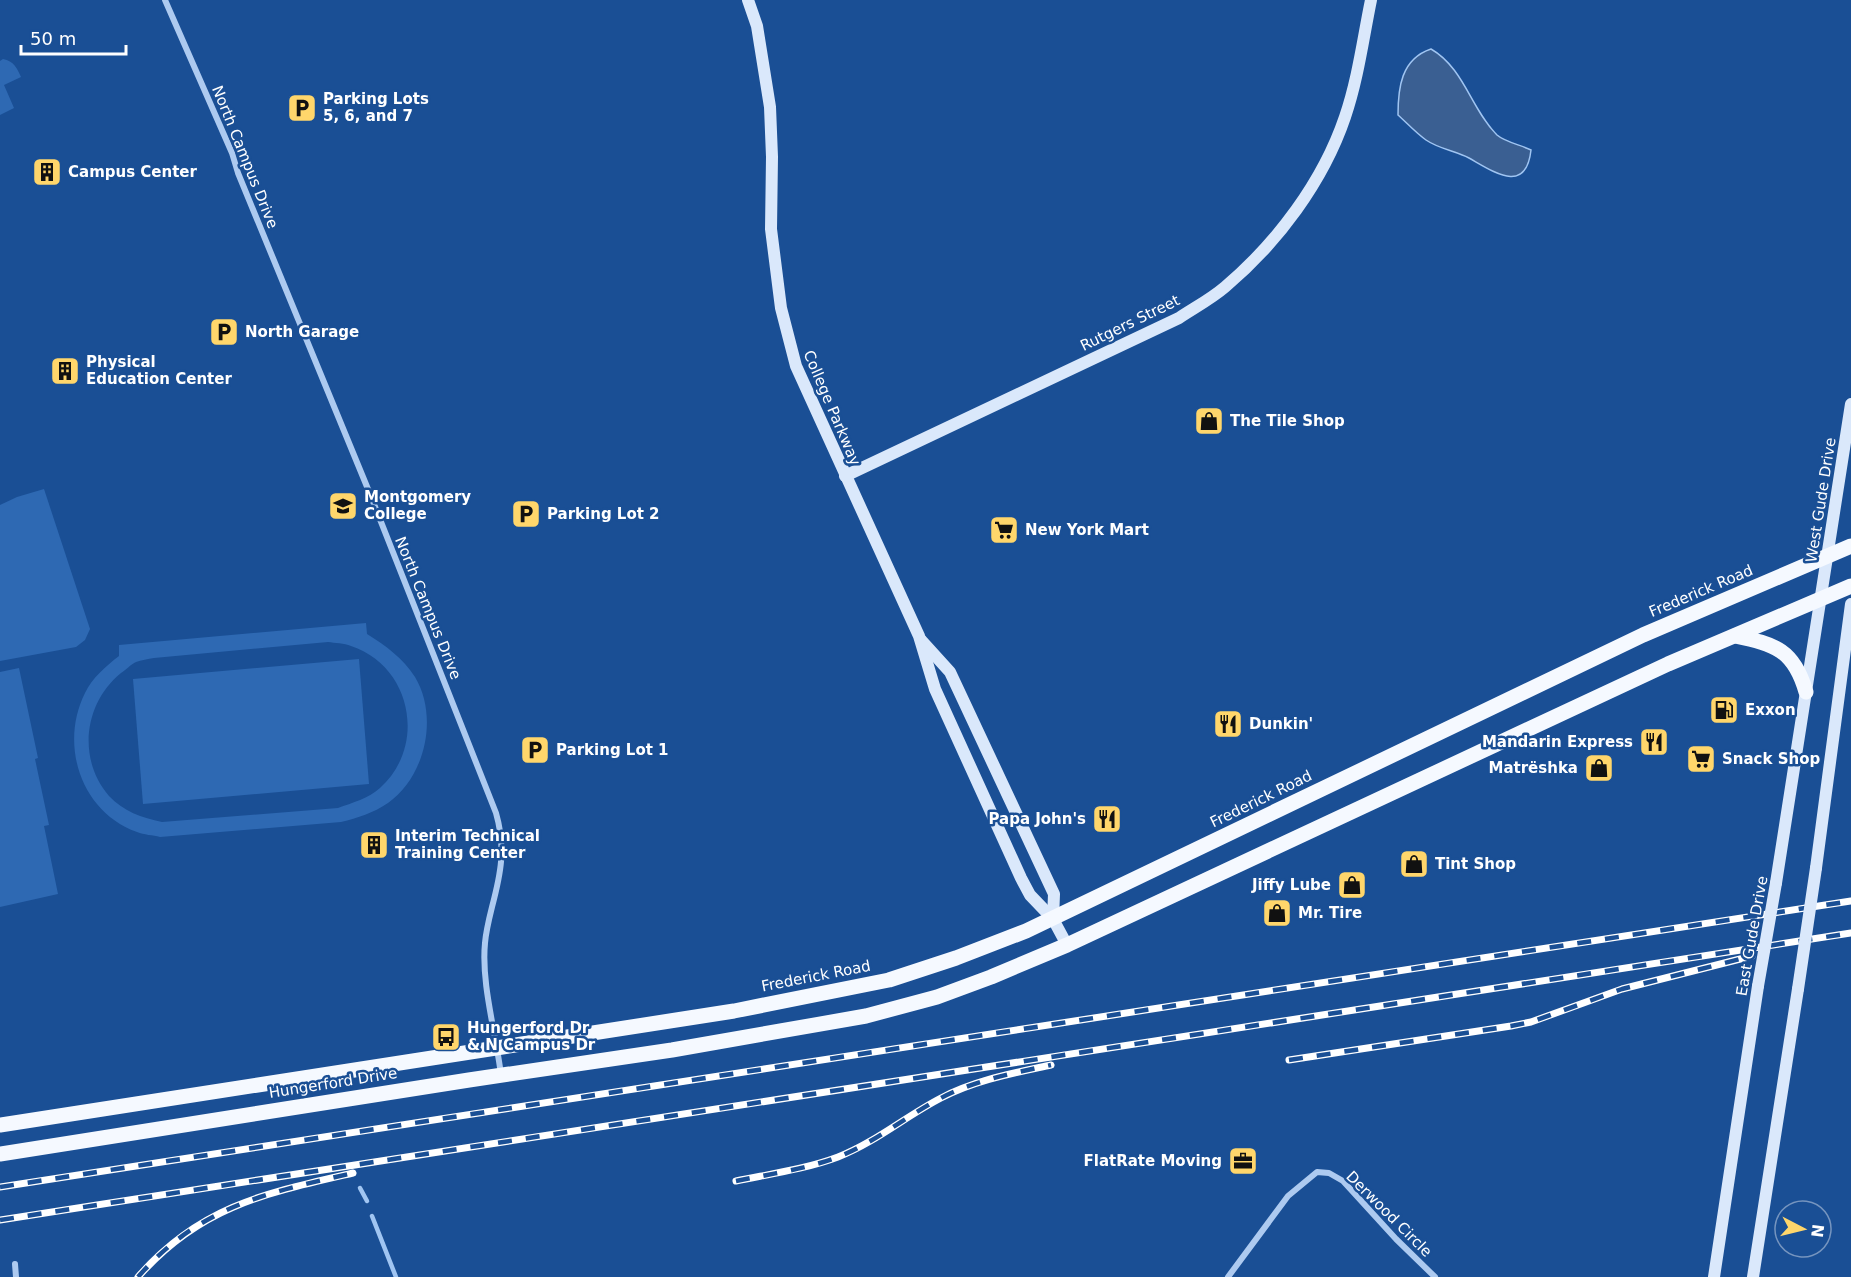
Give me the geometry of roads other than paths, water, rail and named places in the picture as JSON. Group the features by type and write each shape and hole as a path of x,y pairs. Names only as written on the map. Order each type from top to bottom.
{"main road":[{"name":"Frederick Road","path":"666,1022 889,980 956,958 1053,919 1643,635 1851,546"},
{"path":"1067,945 1651,672 1851,586"},
{"path":"1735,636 1770,644 1785,652 1797,666 1806,692"},
{"name":"Hungerford Drive","path":"0,1154 672,1050 866,1016 948,993 1067,945"},
{"name":"Hungerford Drive","path":"0,1125 666,1022"}],"street":[{"name":"North Campus Drive","path":"165,0 231,149 238,173 373,502 496,813 502,833 503,856 485,943 485,972 501,1075"},
{"name":"College Parkway","path":"748,0 757,27 770,107 771,229 781,308 796,366 844,476 919,636 935,689 1021,878 1030,895 1053,919 1067,945"},
{"name":"Rutgers Street","path":"844,476 1179,318 1224,288 1272,241 1296,212 1334,146 1346,115 1371,0"},
{"name":"West Gude Drive","path":"1821,600 1851,404"},
{"name":"East Gude Drive","path":"1714,1277 1758,986 1821,600"},
{"path":"1753,1277 1816,868 1851,604"},
{"name":"College Parkway","path":"919,636 950,672 1054,894 1053,919"},
{"name":"Derwood Circle","path":"1228,1277 1288,1196 1317,1172 1329,1173 1343,1181 1396,1239 1435,1277"},
{"path":"15,1264 16,1277"}],"waterway":[{"path":"360,1188 367,1201"},
{"path":"372,1216 396,1277"}],"railway":[{"path":"0,1187 1851,901"},
{"path":"0,1220 1851,933"},
{"path":"1289,1060 1531,1022 1622,989 1752,956"},
{"path":"736,1181 801,1168 838,1157 865,1144 928,1105 967,1086 1051,1065"},
{"path":"138,1277 161,1253 210,1218 263,1196 353,1173"}],"place":[{"name":"Parking Lots 5, 6, and 7","path":"302,108"},
{"name":"Campus Center","path":"47,172"},
{"name":"North Garage","path":"224,332"},
{"name":"Physical Education Center","path":"65,371"},
{"name":"The Tile Shop","path":"1209,421"},
{"name":"Montgomery College","path":"343,506"},
{"name":"Parking Lot 2","path":"526,514"},
{"name":"New York Mart","path":"1004,530"},
{"name":"Exxon","path":"1724,710"},
{"name":"Dunkin'","path":"1228,724"},
{"name":"Mandarin Express","path":"1654,742"},
{"name":"Parking Lot 1","path":"535,750"},
{"name":"Snack Shop","path":"1701,759"},
{"name":"Matrëshka","path":"1599,768"},
{"name":"Papa John's","path":"1107,819"},
{"name":"Interim Technical Training Center","path":"374,845"},
{"name":"Tint Shop","path":"1414,864"},
{"name":"Jiffy Lube","path":"1352,885"},
{"name":"Mr. Tire","path":"1277,913"},
{"name":"Hungerford Dr & N Campus Dr","path":"446,1037"},
{"name":"FlatRate Moving","path":"1243,1161"}]}
